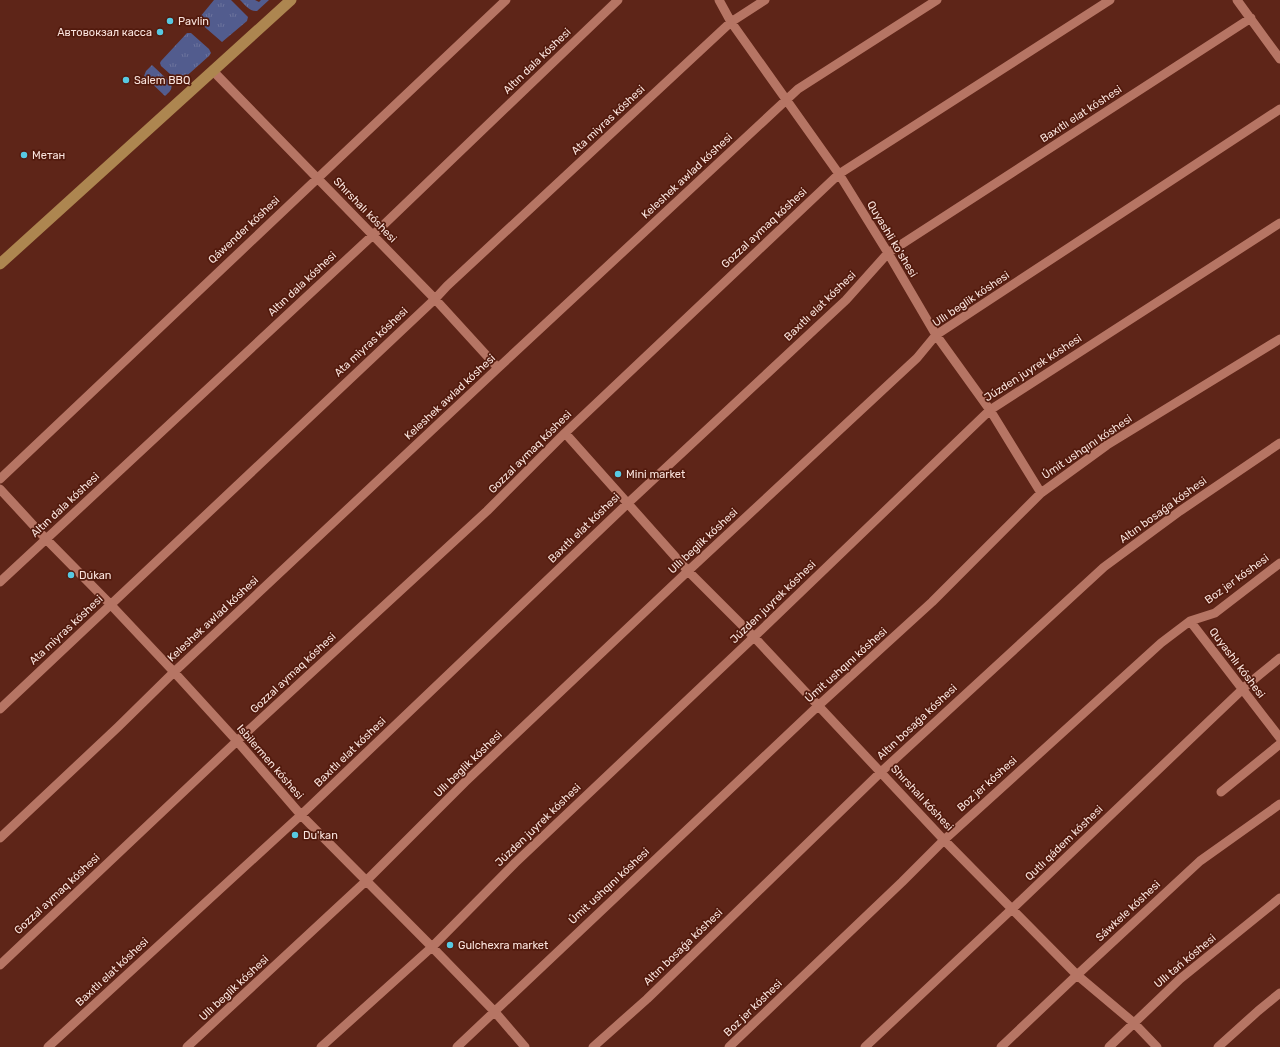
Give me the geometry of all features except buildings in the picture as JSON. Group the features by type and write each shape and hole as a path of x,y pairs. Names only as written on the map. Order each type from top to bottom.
{"main road":[{"path":"0,264 291,0"}],"street":[{"name":"Qáwender kóshesi","path":"0,479 506,0"},
{"name":"Altın dala kóshesi","path":"0,582 373,234 618,0"},
{"name":"Quyashli ko'shesi","path":"719,0 731,22 839,174 888,253 936,335 990,410 1041,493"},
{"name":"Ata miyras kóshesi","path":"0,709 447,286 731,22 765,0"},
{"name":"Keleshek awlad kóshesi","path":"0,838 118,728 174,672 798,89 937,0"},
{"name":"Gozzal aymaq kóshesi","path":"0,964 237,741 487,511 565,433 839,174 1110,0"},
{"path":"1237,0 1280,59"},
{"name":"Baxıtlı elat kóshesi","path":"48,1047 301,815 627,504 846,300 888,253 1250,18"},
{"name":"Shırshalı kóshesi","path":"213,71 373,234 498,368"},
{"name":"Ullı beglik kóshesi","path":"187,1047 366,881 470,777 688,571 917,358 936,335 1280,109"},
{"name":"Júzden juyrek kóshesi","path":"321,1047 432,947 515,863 754,637 990,410 1280,223"},
{"name":"Úmit ushqını kóshesi","path":"457,1047 819,706 932,602 1041,493 1107,445 1280,339"},
{"name":"Shırshalı kóshesi","path":"565,433 688,571 754,637 944,840 1076,975 1134,1023 1157,1047"},
{"name":"Altın bosaǵa kóshesi","path":"593,1047 647,999 881,772 1104,567 1180,511 1280,443"},
{"name":"Isbilermen kóshesi","path":"0,488 46,539 111,604 174,672 237,741 301,815 495,1012 525,1047"},
{"name":"Boz jer kóshesi","path":"729,1047 944,840 1161,643 1190,621 1215,613 1280,563"},
{"name":"Quyashlı kóshesi","path":"1190,621 1280,738"},
{"name":"Qutlı qádem kóshesi","path":"865,1047 1243,689 1280,658"},
{"path":"1221,792 1280,744"},
{"name":"Sáwkele kóshesi","path":"1001,1047 1076,975 1200,861 1280,804"},
{"name":"Ullı tań kóshesi","path":"1109,1047 1180,979 1280,898"},
{"path":"1218,1047 1280,993"}],"green space":[{"path":"214,0 231,0 248,17 247,21 222,42 200,23 200,17"},
{"path":"240,0 255,0 259,2 261,0 269,0 257,11 254,11 248,8"},
{"path":"187,33 191,33 209,49 211,53 181,81 178,81 161,66 160,63"},
{"path":"152,65 171,83 171,89 165,96 144,76 146,71"}],"place":[{"name":"Pavlin","path":"170,21"},
{"name":"Автовокзал касса","path":"160,32"},
{"name":"Salem BBQ","path":"126,80"},
{"name":"Метан","path":"24,155"},
{"name":"Mini market","path":"618,474"},
{"name":"Dúkan","path":"71,575"},
{"name":"Du'kan","path":"295,835"},
{"name":"Gulchexra market","path":"450,945"}]}
